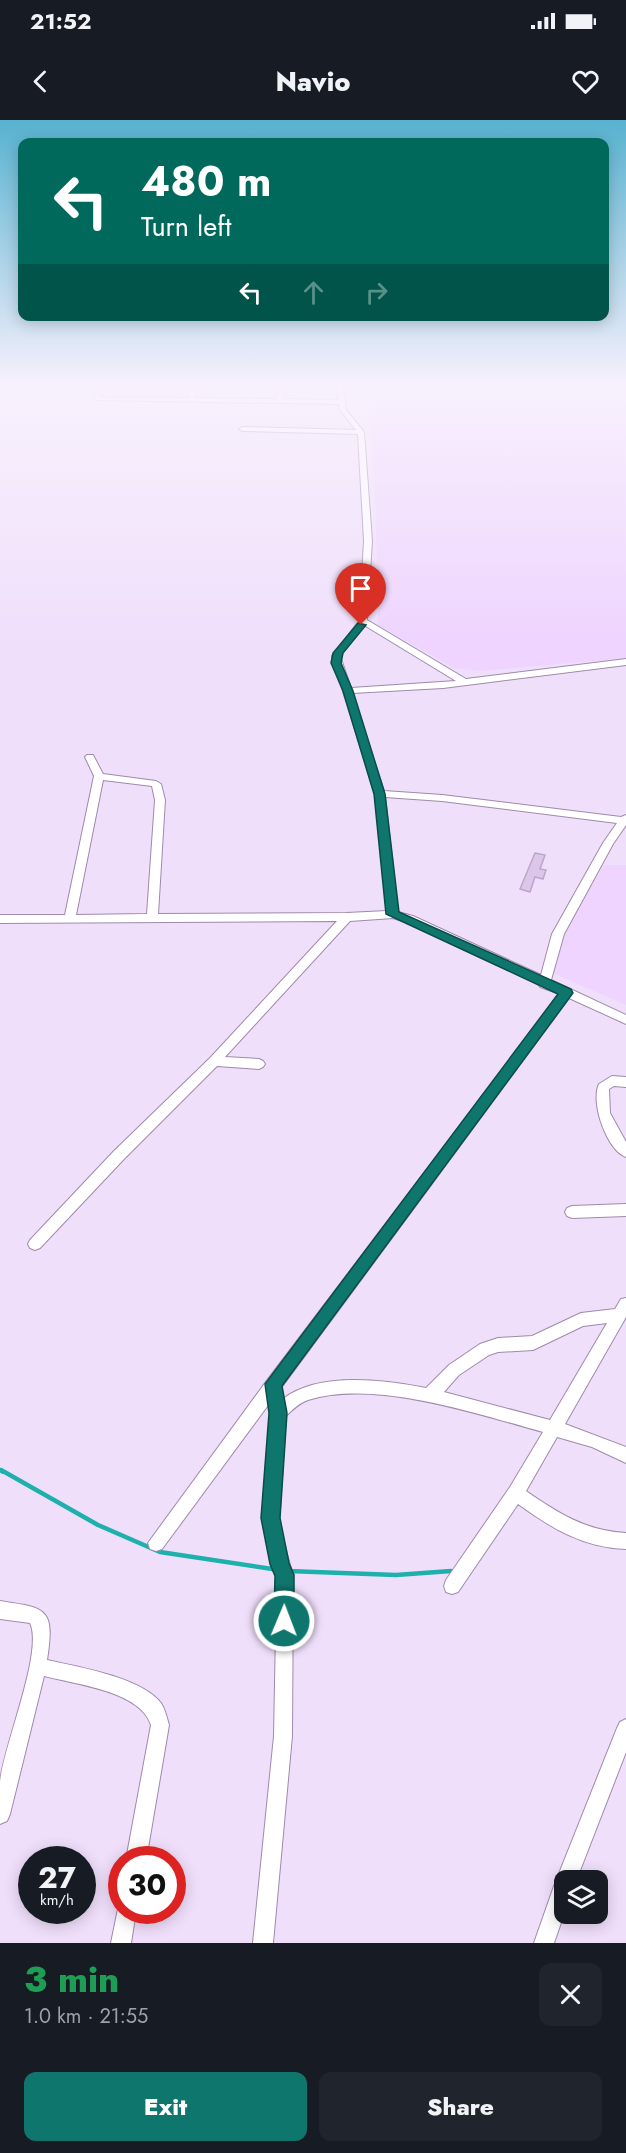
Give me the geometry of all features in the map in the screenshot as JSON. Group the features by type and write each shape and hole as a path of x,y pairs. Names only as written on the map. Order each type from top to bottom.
{"street":[{"path":"364,471 368,541 363,621 336,656 380,794 393,914"},
{"path":"363,621 464,682"},
{"path":"348,691 464,682 626,662"},
{"path":"70,917 99,776 90,757"},
{"path":"99,776 135,779 156,784 160,800 152,916"},
{"path":"380,794 442,798 625,820 608,843 558,934 544,984"},
{"path":"0,919 152,916 347,917 393,914 626,1020"},
{"path":"35,1244 119,1155 214,1061 347,917"},
{"path":"156,1543 567,993"},
{"path":"214,1061 259,1064"},
{"path":"626,1082 612,1082 603,1087 601,1105 608,1126 626,1152"},
{"path":"572,1212 626,1210"},
{"path":"429,1396 454,1370 484,1349 533,1343 581,1320 623,1310"},
{"path":"452,1586 516,1492 623,1310"},
{"path":"263,1943 283,1736 282,1570 271,1518 278,1413 273,1384"},
{"path":"278,1413 305,1394 324,1389 372,1389 463,1402 600,1442 626,1455"},
{"path":"516,1492 559,1523 580,1533 626,1541"},
{"path":"0,1610 34,1615 41,1623 38,1666 0,1814"},
{"path":"38,1666 129,1691 144,1699 155,1710 160,1725 138,1846"},
{"path":"570,1870 626,1728"},
{"path":"544,1943 554,1914"},
{"path":"121,1943 124,1924"}],"shaded area":[{"path":"373,471 626,471 626,658 481,671 454,668 378,625"},
{"path":"604,865 626,865 626,1005 541,968"}],"building":[{"path":"535,853 545,855 540,869 546,870 543,879 535,877 530,892 520,889"}],"waterway":[{"path":"1,1470 98,1525 160,1552 279,1570"},
{"path":"288,1571 396,1575 451,1571"}],"route":[{"path":"284,1621 285,1575 280,1564 271,1518 278,1413 273,1384 567,993 393,914 380,794 348,691 336,663 336,656 361,625"}]}
